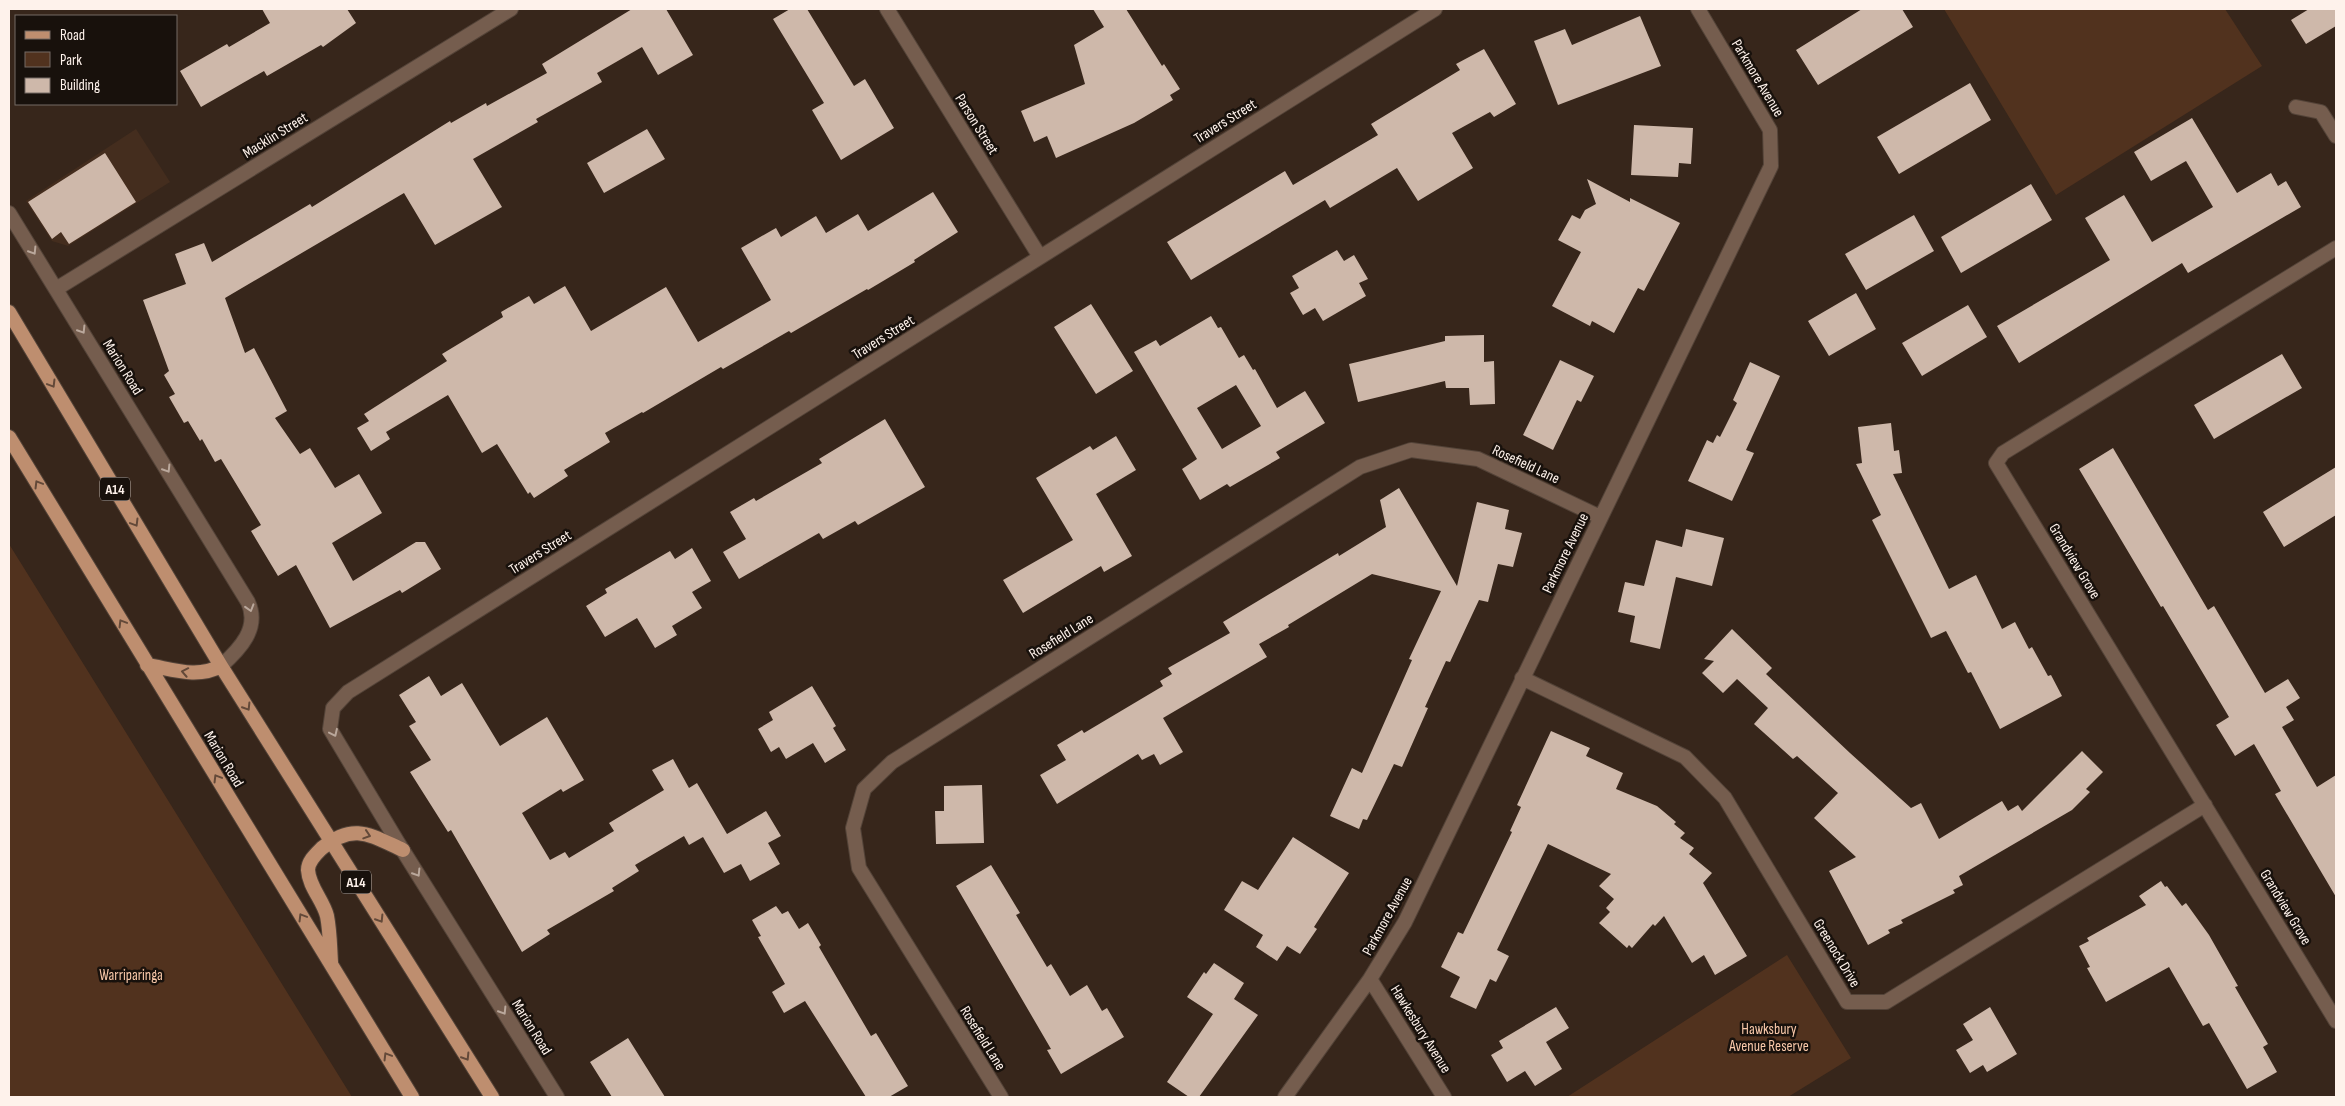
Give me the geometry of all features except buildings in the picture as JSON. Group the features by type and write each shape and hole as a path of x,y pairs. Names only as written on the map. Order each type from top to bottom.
{"main road":[{"name":"A14","path":"9,312 221,666 492,1097"},
{"name":"Marion Road","path":"9,437 412,1097"},
{"path":"147,665 195,674 210,671 221,666"},
{"path":"332,966 327,915 309,878 308,867 314,856 331,841 351,832 362,832 403,850"}],"street":[{"name":"Macklin Street","path":"56,289 511,9"},
{"name":"Parson Street","path":"887,9 1040,257"},
{"name":"Travers Street","path":"348,692 1435,9"},
{"name":"Parkmore Avenue","path":"1285,1097 1370,979 1406,922 1522,678 1771,166 1770,130 1698,9"},
{"path":"2296,107 2321,112 2336,136"},
{"name":"Marion Road","path":"9,213 250,607 252,618 249,632 235,654 221,666"},
{"name":"Grandview Grove","path":"2336,248 2003,453 1996,463 2336,1021"},
{"name":"Rosefield Lane","path":"1001,1097 859,868 853,828 864,789 892,762 1360,467 1411,450 1478,459 1600,517"},
{"name":"Greenock Drive","path":"1522,678 1685,757 1725,798 1847,1002 1886,1002 2205,805"},
{"name":"Marion Road","path":"348,692 332,708 330,729 557,1097"},
{"name":"Hawkesbury Avenue","path":"1370,979 1444,1097"}],"shaded area":[{"path":"136,129 170,182 68,246 52,241 26,201"}],"green space":[{"path":"1944,9 2225,9 2262,66 2056,195"},
{"name":"Warriparinga","path":"9,544 352,1097 9,1097"},
{"name":"Hawksbury Avenue Reserve","path":"1787,955 1851,1058 1788,1097 1567,1097"}]}
